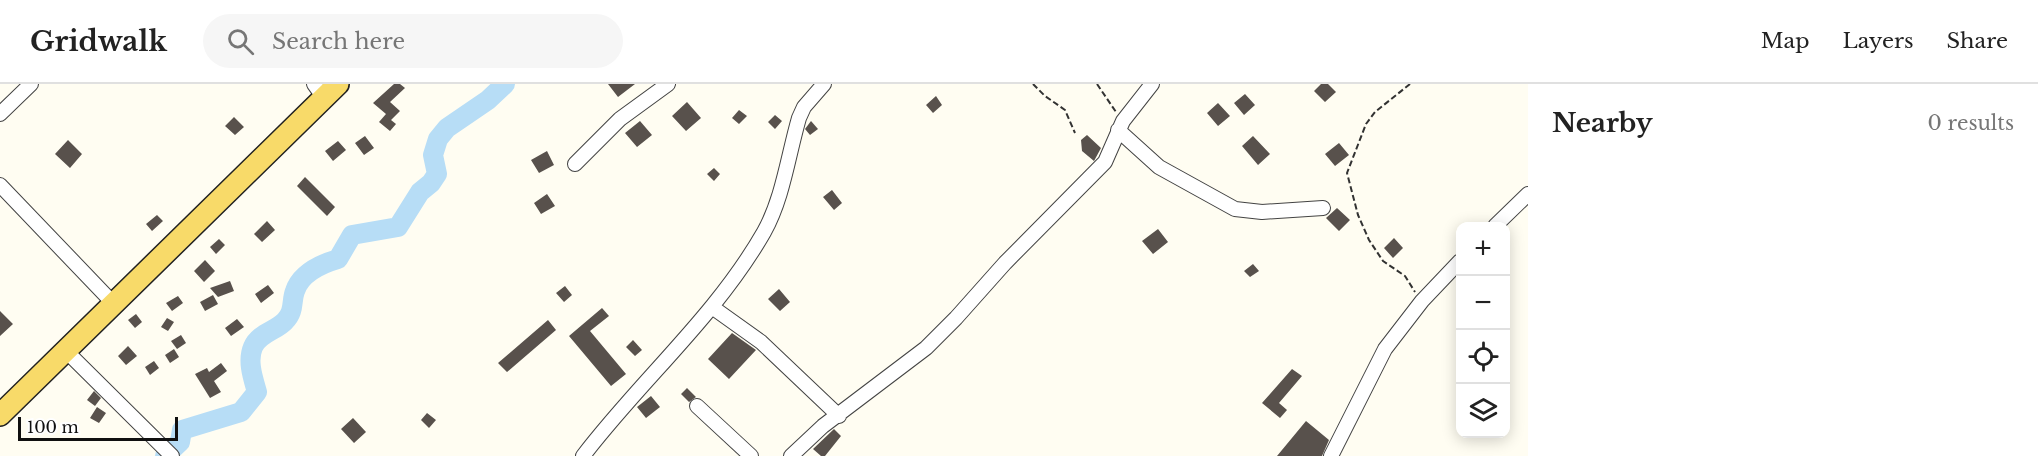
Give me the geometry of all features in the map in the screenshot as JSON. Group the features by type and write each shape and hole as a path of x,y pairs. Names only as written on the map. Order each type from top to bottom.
{"main road":[{"path":"0,415 325,89"}],"street":[{"path":"0,114 31,84"},
{"path":"575,164 620,119 668,84"},
{"path":"583,456 606,426 712,306 763,233 777,202 799,118 804,107 824,84"},
{"path":"791,456 926,348 956,318 1005,263 1105,162 1121,126 1152,84"},
{"path":"1121,126 1159,167 1235,209 1262,212 1323,208"},
{"path":"0,185 113,303"},
{"path":"1499,222 1528,194"},
{"path":"1331,456 1385,349 1422,301 1456,266"},
{"path":"712,306 761,342 839,416"},
{"path":"65,350 172,456"},
{"path":"697,406 751,456"}],"path":[{"path":"1033,84 1065,110 1075,133"},
{"path":"1097,84 1121,126"},
{"path":"1410,84 1375,112 1366,124 1347,173 1358,215 1370,240 1383,261 1405,276 1422,301"}],"building":[{"path":"394,84 400,84 405,88 390,102 400,111 391,120 396,124 390,131 379,122 386,114 373,103"},
{"path":"608,84 635,84 618,97"},
{"path":"1321,84 1328,84 1336,92 1325,102 1314,91"},
{"path":"1245,94 1255,105 1244,115 1234,103"},
{"path":"936,96 942,105 933,113 926,105"},
{"path":"687,102 701,118 686,131 672,116"},
{"path":"1218,103 1230,116 1218,126 1207,113"},
{"path":"739,110 747,116 739,124 732,118"},
{"path":"775,115 782,121 775,129 768,122"},
{"path":"234,117 244,127 235,135 225,126"},
{"path":"640,121 652,135 637,147 625,133"},
{"path":"811,121 818,129 810,135 805,129"},
{"path":"1087,135 1101,148 1094,161 1082,151 1081,140"},
{"path":"365,136 374,148 364,155 355,143"},
{"path":"1253,136 1270,154 1258,165 1242,146"},
{"path":"68,140 82,154 70,168 55,154"},
{"path":"338,141 346,150 333,161 325,151"},
{"path":"1339,143 1349,155 1335,166 1325,154"},
{"path":"547,151 554,165 539,173 531,160"},
{"path":"714,168 720,174 714,181 707,174"},
{"path":"305,177 335,207 327,216 297,186"},
{"path":"832,190 842,203 834,210 823,197"},
{"path":"547,194 555,206 541,214 534,203"},
{"path":"1337,208 1350,220 1339,231 1326,218"},
{"path":"157,215 163,221 152,231 146,224"},
{"path":"267,221 275,230 262,242 254,234"},
{"path":"1158,229 1168,242 1153,254 1142,241"},
{"path":"1394,238 1403,248 1393,258 1384,248"},
{"path":"219,239 225,245 216,254 210,247"},
{"path":"205,260 215,271 204,282 194,271"},
{"path":"1253,264 1259,271 1250,277 1244,271"},
{"path":"230,281 234,291 218,297 210,288"},
{"path":"268,285 274,293 261,303 255,294"},
{"path":"565,286 572,295 564,302 556,293"},
{"path":"779,289 790,302 780,311 768,299"},
{"path":"213,295 218,304 205,311 200,302"},
{"path":"178,296 183,303 172,311 166,303"},
{"path":"602,308 609,316 590,331 626,374 611,386 569,336"},
{"path":"0,311 13,324 0,336"},
{"path":"136,314 142,322 135,328 128,320"},
{"path":"167,318 174,322 168,331 161,327"},
{"path":"237,319 244,327 231,336 225,328"},
{"path":"548,320 556,330 507,372 498,363"},
{"path":"732,333 756,350 729,379 708,359"},
{"path":"181,335 186,343 177,349 171,341"},
{"path":"633,340 642,350 635,356 626,347"},
{"path":"128,346 137,356 126,365 118,356"},
{"path":"174,349 179,357 170,363 165,355"},
{"path":"154,361 159,368 150,375 145,367"},
{"path":"221,363 227,371 214,381 221,392 210,398 195,374 207,368 209,372"},
{"path":"1292,369 1302,376 1279,403 1287,410 1280,418 1262,403"},
{"path":"687,388 696,397 689,402 681,394"},
{"path":"94,391 101,398 95,406 87,400"},
{"path":"651,396 660,407 646,418 637,407"},
{"path":"97,407 106,413 99,423 90,418"},
{"path":"427,413 436,420 429,428 421,420"},
{"path":"353,418 366,432 354,443 341,429"},
{"path":"1306,421 1329,440 1322,456 1277,456"},
{"path":"834,429 841,436 825,456 821,456 813,449"}],"waterway":[{"path":"165,456 180,442 182,430 241,412 257,392 251,364 253,347 259,338 288,317 292,310 295,291 302,279 319,267 338,259 352,235 398,227 420,192 431,183 437,174 433,155 438,139 447,128 488,100 505,84"}]}
